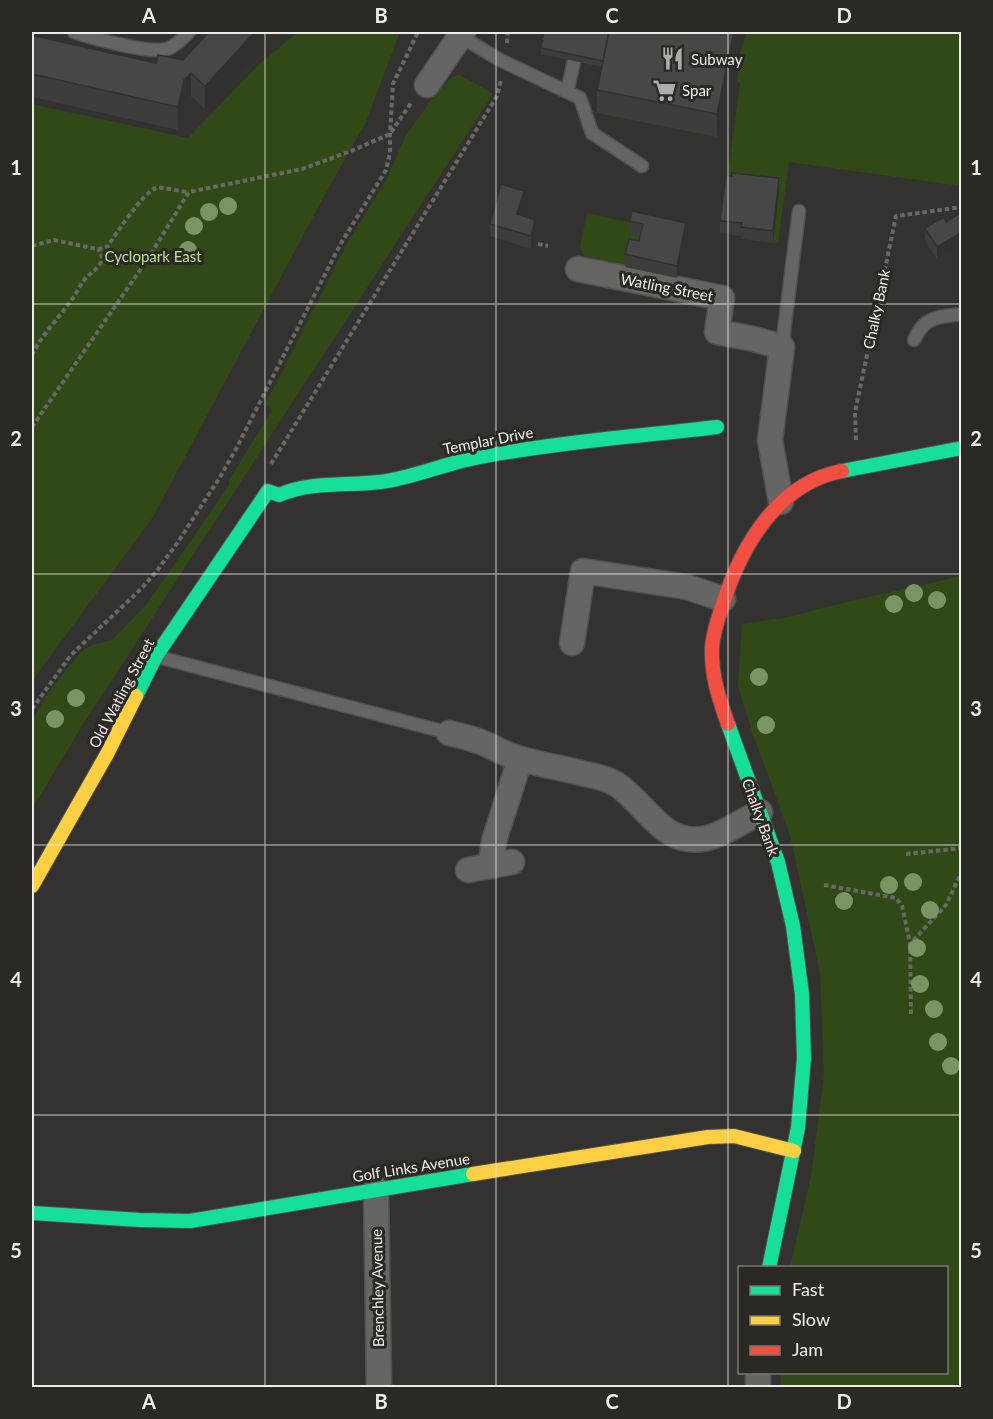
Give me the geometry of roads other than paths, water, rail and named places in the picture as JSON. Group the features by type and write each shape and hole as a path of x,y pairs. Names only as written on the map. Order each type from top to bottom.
{"street":[{"path":"427,85 462,34"},
{"name":"Watling Street","path":"578,269 722,298 717,332 782,347"},
{"path":"781,502 771,440 782,347"},
{"name":"Templar Drive","path":"268,491 279,495 290,489 304,487 386,481 459,461 522,449 717,427"},
{"name":"Chalky Bank","path":"769,1266 794,1151 801,1098 804,1023 801,988 793,926 778,862 723,711 714,677 713,640 723,599 743,554 764,521 781,502 810,482 829,474 962,448"},
{"name":"Old Watling Street","path":"32,886 107,754 156,657 268,491"},
{"path":"572,642 583,571 681,585 723,599"},
{"path":"449,733 478,741 520,759 610,781 629,794 671,834 684,839 708,838 760,812"},
{"path":"468,870 502,864 492,856 494,841 520,759"},
{"name":"Golf Links Avenue","path":"32,1213 189,1221 708,1137 734,1136 794,1151"},
{"name":"Brenchley Avenue","path":"376,1190 379,1388"}],"lane":[{"path":"74,32 143,49 156,50 172,47 189,32"},
{"path":"462,34 504,62 580,98 592,134 642,166"},
{"path":"567,92 574,61"},
{"path":"782,347 799,211"},
{"path":"914,340 919,329 931,319 962,314"},
{"path":"156,657 449,733"}],"place":[{"name":"Subway","path":"673,59"},
{"name":"Spar","path":"664,90"}],"park label":[{"name":"Cyclopark East","path":"153,256"}]}
